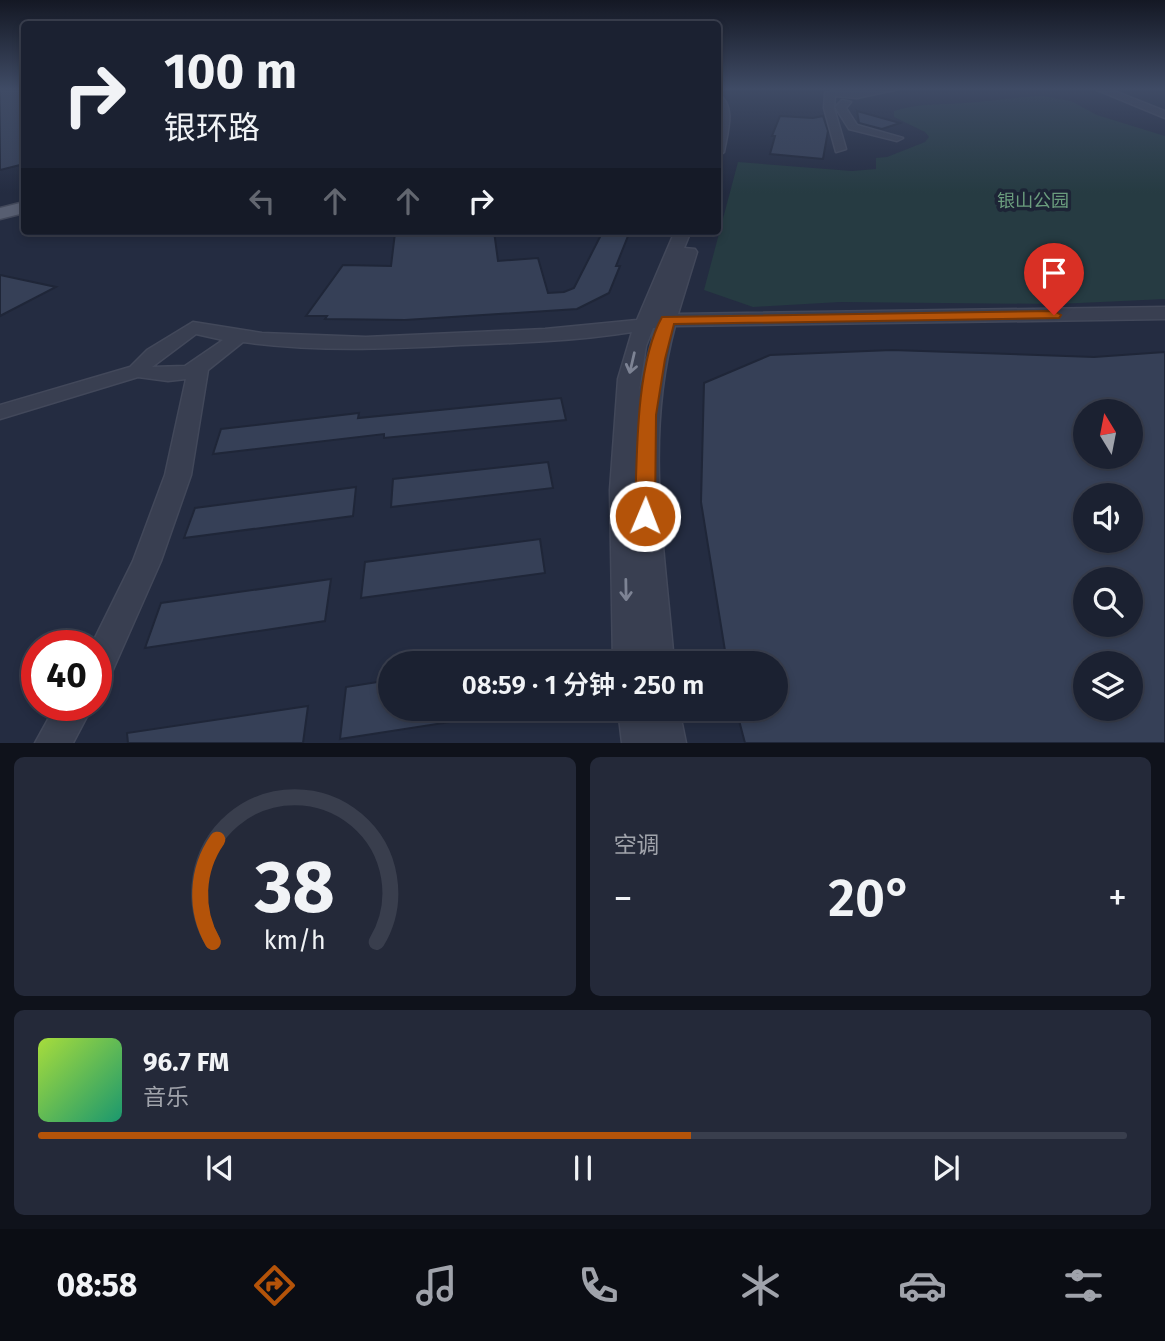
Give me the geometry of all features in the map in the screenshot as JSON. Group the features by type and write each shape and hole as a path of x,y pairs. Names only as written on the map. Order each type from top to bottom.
{"main road":[{"path":"0,214 21,208"},
{"path":"0,219 21,214"}],"street":[{"path":"833,124 840,149"},
{"path":"849,124 859,130 897,138"},
{"path":"657,651 645,516 647,428 657,359 657,322 682,235"},
{"path":"629,651 623,490 629,379 636,346 657,322 694,235"},
{"path":"137,371 154,354 192,328 237,337 327,344 601,333 657,322 1165,313"},
{"path":"0,412 137,371 171,376 198,370 237,337"},
{"path":"112,636 147,561 178,475 198,370"},
{"path":"53,743 66,721"},
{"path":"637,721 640,743"},
{"path":"664,721 668,743"}],"green space":[{"name":"银山公园","path":"908,124 1125,124 1165,136 1165,299 1058,304 840,302 753,307 704,290 719,235 721,235 738,162 852,171 876,169 876,158 887,157 925,142 929,137 925,132"}],"building":[{"path":"0,124 21,124 21,165 0,170"},
{"path":"777,124 826,124 828,131 823,159 770,154 775,136 772,136"},
{"path":"862,124 898,124 882,129"},
{"path":"395,235 495,235 498,261 538,258 548,293 564,292 574,288 601,235 628,235 609,293 577,309 405,320 325,319 327,316 306,316 343,265 391,266"},
{"path":"0,275 56,287 0,316"},
{"path":"892,350 1094,357 1165,352 1165,743 745,743 739,721 788,721 788,651 725,651 701,502 704,383 770,355"},
{"path":"561,398 566,420 384,438 384,434 213,454 221,429 359,413 358,418"},
{"path":"548,462 553,488 391,507 393,479"},
{"path":"356,487 353,516 184,538 195,508"},
{"path":"540,539 545,573 361,598 365,562"},
{"path":"331,579 325,621 145,648 161,603"},
{"path":"378,682 378,721 457,721 340,739 346,687"},
{"path":"308,706 303,743 128,743 127,733"}],"route":[{"path":"645,516 647,415 667,320 1054,315"}]}
